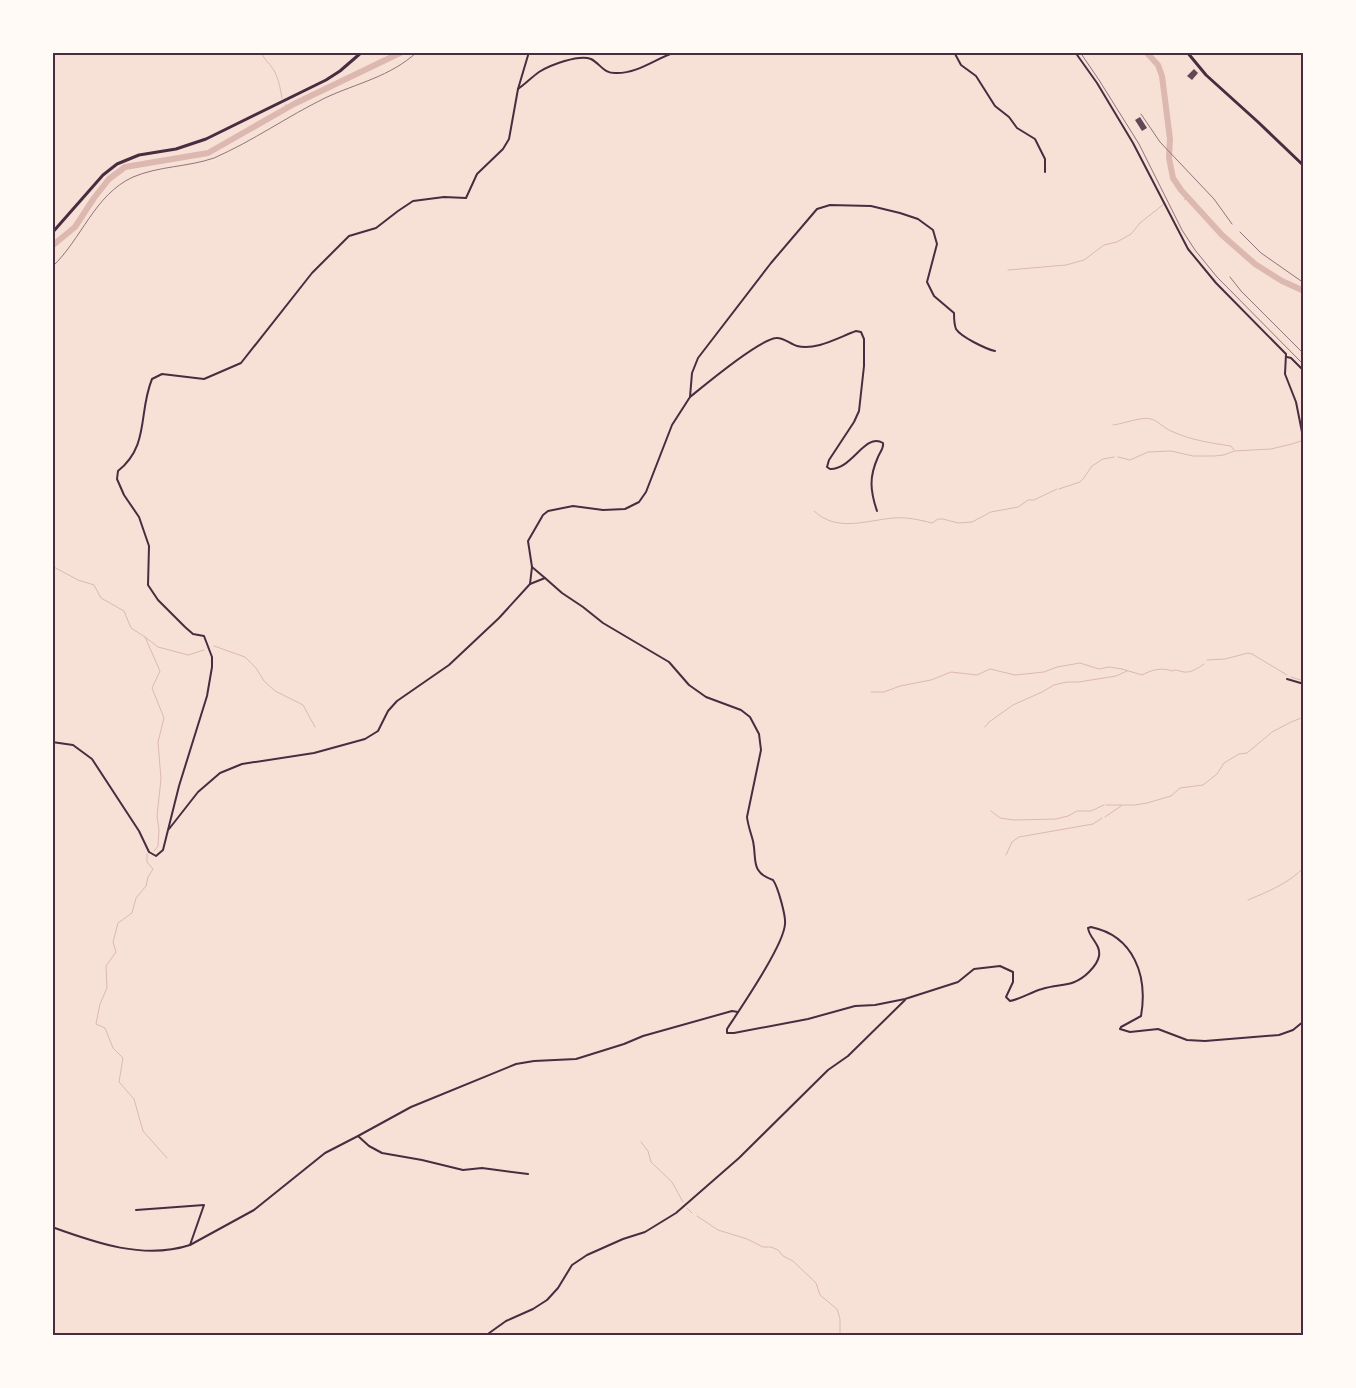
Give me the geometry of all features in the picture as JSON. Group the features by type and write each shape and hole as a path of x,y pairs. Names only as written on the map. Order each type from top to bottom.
{"main road":[{"path":"52,233 103,175 116,164 139,155 186,147 221,132 326,80 362,52"},
{"path":"1187,52 1213,82 1304,166"}],"street":[{"path":"52,742 73,746 92,759 139,830 148,852 156,856 163,850 179,786 207,696 212,657 204,636 193,634 185,627 158,600 148,585 149,546 139,517 124,495 117,479 118,471 127,464 140,441 147,392 152,379 162,374 204,379 241,363 312,273 349,236 376,228 413,201 444,197 466,198 478,174 504,150 509,139 518,89 529,52"},
{"path":"518,89 539,72 555,64 575,59 588,58 595,61 607,72 617,73 640,68 676,52"},
{"path":"693,52 701,52"},
{"path":"954,52 961,65 976,76 995,106 1009,117 1017,128 1035,139 1045,158 1045,172"},
{"path":"1075,52 1097,83 1133,143 1191,254 1216,283 1284,352 1286,357 1285,374 1296,402 1304,442"},
{"path":"690,396 692,372 698,358 771,264 818,209 830,205 870,206 900,213 918,219 933,230 937,244 927,282 934,296 954,313 954,324 957,332 982,348 995,351"},
{"path":"530,584 532,567 528,541 543,515 548,511 573,506 603,510 625,509 639,502 646,492 672,425 690,396 727,367 769,339 779,337 796,346 806,347 818,345 856,331 861,332 864,340 864,366 859,411 829,460 827,467 831,470 838,468 855,457 870,442 878,440 883,443 884,447 877,460 871,482 871,492 877,511"},
{"path":"1286,357 1291,358 1304,371"},
{"path":"532,567 562,593 603,623 669,662 688,685 706,697 741,710 750,717 759,734 761,750 747,817 748,825 753,842 756,867 763,876 773,880 777,886 786,924 781,940 726,1029 728,1034 808,1019 855,1006 875,1005 905,999 958,982 972,970 991,967 1005,967 1013,972 1014,979 1006,997 1010,1001 1042,989 1071,984 1082,979 1093,968 1099,956 1098,946 1088,930 1092,927 1118,938 1130,951 1139,970 1143,988 1141,1016 1122,1026 1121,1031 1158,1029 1187,1040 1205,1041 1279,1035 1293,1030 1304,1021"},
{"path":"169,830 198,792 220,773 242,764 314,753 365,739 378,731 388,712 398,701 449,665 500,618 530,584 545,578"},
{"path":"1287,679 1304,684"},
{"path":"485,1336 506,1320 533,1309 547,1300 558,1288 572,1265 587,1255 623,1239 645,1232 676,1213 739,1158 828,1070 848,1056 905,999"},
{"path":"52,1227 80,1237 133,1250 165,1250 190,1246 254,1210 316,1158 411,1106 516,1064 576,1059 643,1036 732,1011 738,1012"},
{"path":"358,1136 368,1146 382,1153 463,1170 482,1168 528,1174"},
{"path":"136,1210 204,1205 190,1246"}],"building":[{"path":"1194,69 1198,73 1192,80 1187,76"},
{"path":"1140,117 1147,128 1142,131 1135,120"}],"waterway":[{"path":"261,52 275,73 282,98"},
{"path":"52,246 75,227 109,179 125,167 208,153 294,104 402,52"},
{"path":"1146,52 1158,65 1162,76 1170,139 1169,158 1173,178 1181,190 1222,235 1255,264 1282,281 1304,291"},
{"path":"285,104 287,108"},
{"path":"1184,200 1188,198"},
{"path":"1008,270 1066,265 1084,260 1104,245 1117,242 1131,234 1140,223 1164,204"},
{"path":"1113,425 1147,418 1156,421 1168,430 1186,437 1231,446 1234,450"},
{"path":"1118,457 1130,460 1148,452 1171,451 1193,456 1214,456 1234,451 1271,449 1301,441"},
{"path":"1059,489 1080,482 1092,466 1103,459 1114,457"},
{"path":"814,511 832,522 852,524 899,518 932,523 938,519 958,523 972,522 991,512 1018,507 1028,500 1034,500 1057,489"},
{"path":"52,566 78,580 94,585 101,598 124,611 131,628 145,637 160,671 152,688 164,718 158,742 161,779 157,816 159,830 158,846 154,851"},
{"path":"145,637 158,647 188,655 204,650"},
{"path":"214,646 245,657 256,668 264,681 275,691 303,705 315,727"},
{"path":"1207,660 1225,659 1248,653 1287,675"},
{"path":"871,692 884,692 900,686 931,680 951,672 977,675 990,669 1015,675 1044,672 1057,667 1080,663 1099,669 1109,667 1142,675 1160,669 1189,672 1204,664"},
{"path":"985,727 1013,705 1054,685 1116,676 1127,671"},
{"path":"1291,677 1304,681"},
{"path":"1106,805 1147,803 1171,796 1180,788 1203,785 1217,774 1224,763 1239,754 1247,753 1272,732 1304,717"},
{"path":"991,811 1000,818 1014,820 1056,819 1077,811 1091,811 1104,805"},
{"path":"1105,817 1121,806"},
{"path":"1006,855 1012,842 1019,837 1093,824 1102,818"},
{"path":"147,854 147,862 153,869 148,877 146,886 136,898 132,913 118,923 113,942 116,952 106,966 107,988 100,1004 96,1024 105,1028 113,1048 123,1058 119,1082 134,1099 143,1131 167,1158"},
{"path":"1248,900 1285,882 1304,867"},
{"path":"641,1142 648,1151 651,1162 672,1182 683,1202"},
{"path":"687,1208 692,1213"},
{"path":"697,1216 718,1230 747,1239 763,1247 771,1247 793,1261 816,1283 820,1295 837,1309 840,1319 840,1336"}],"railway":[{"path":"52,267 72,244 98,206 120,185 133,177 143,173 214,158 325,98 396,68 417,52"},
{"path":"1080,52 1139,144 1182,230 1195,250 1217,277 1304,365"},
{"path":"1141,114 1160,142 1214,199 1232,224"},
{"path":"1240,232 1261,253 1304,283"},
{"path":"1230,277 1241,291 1304,354"}]}
